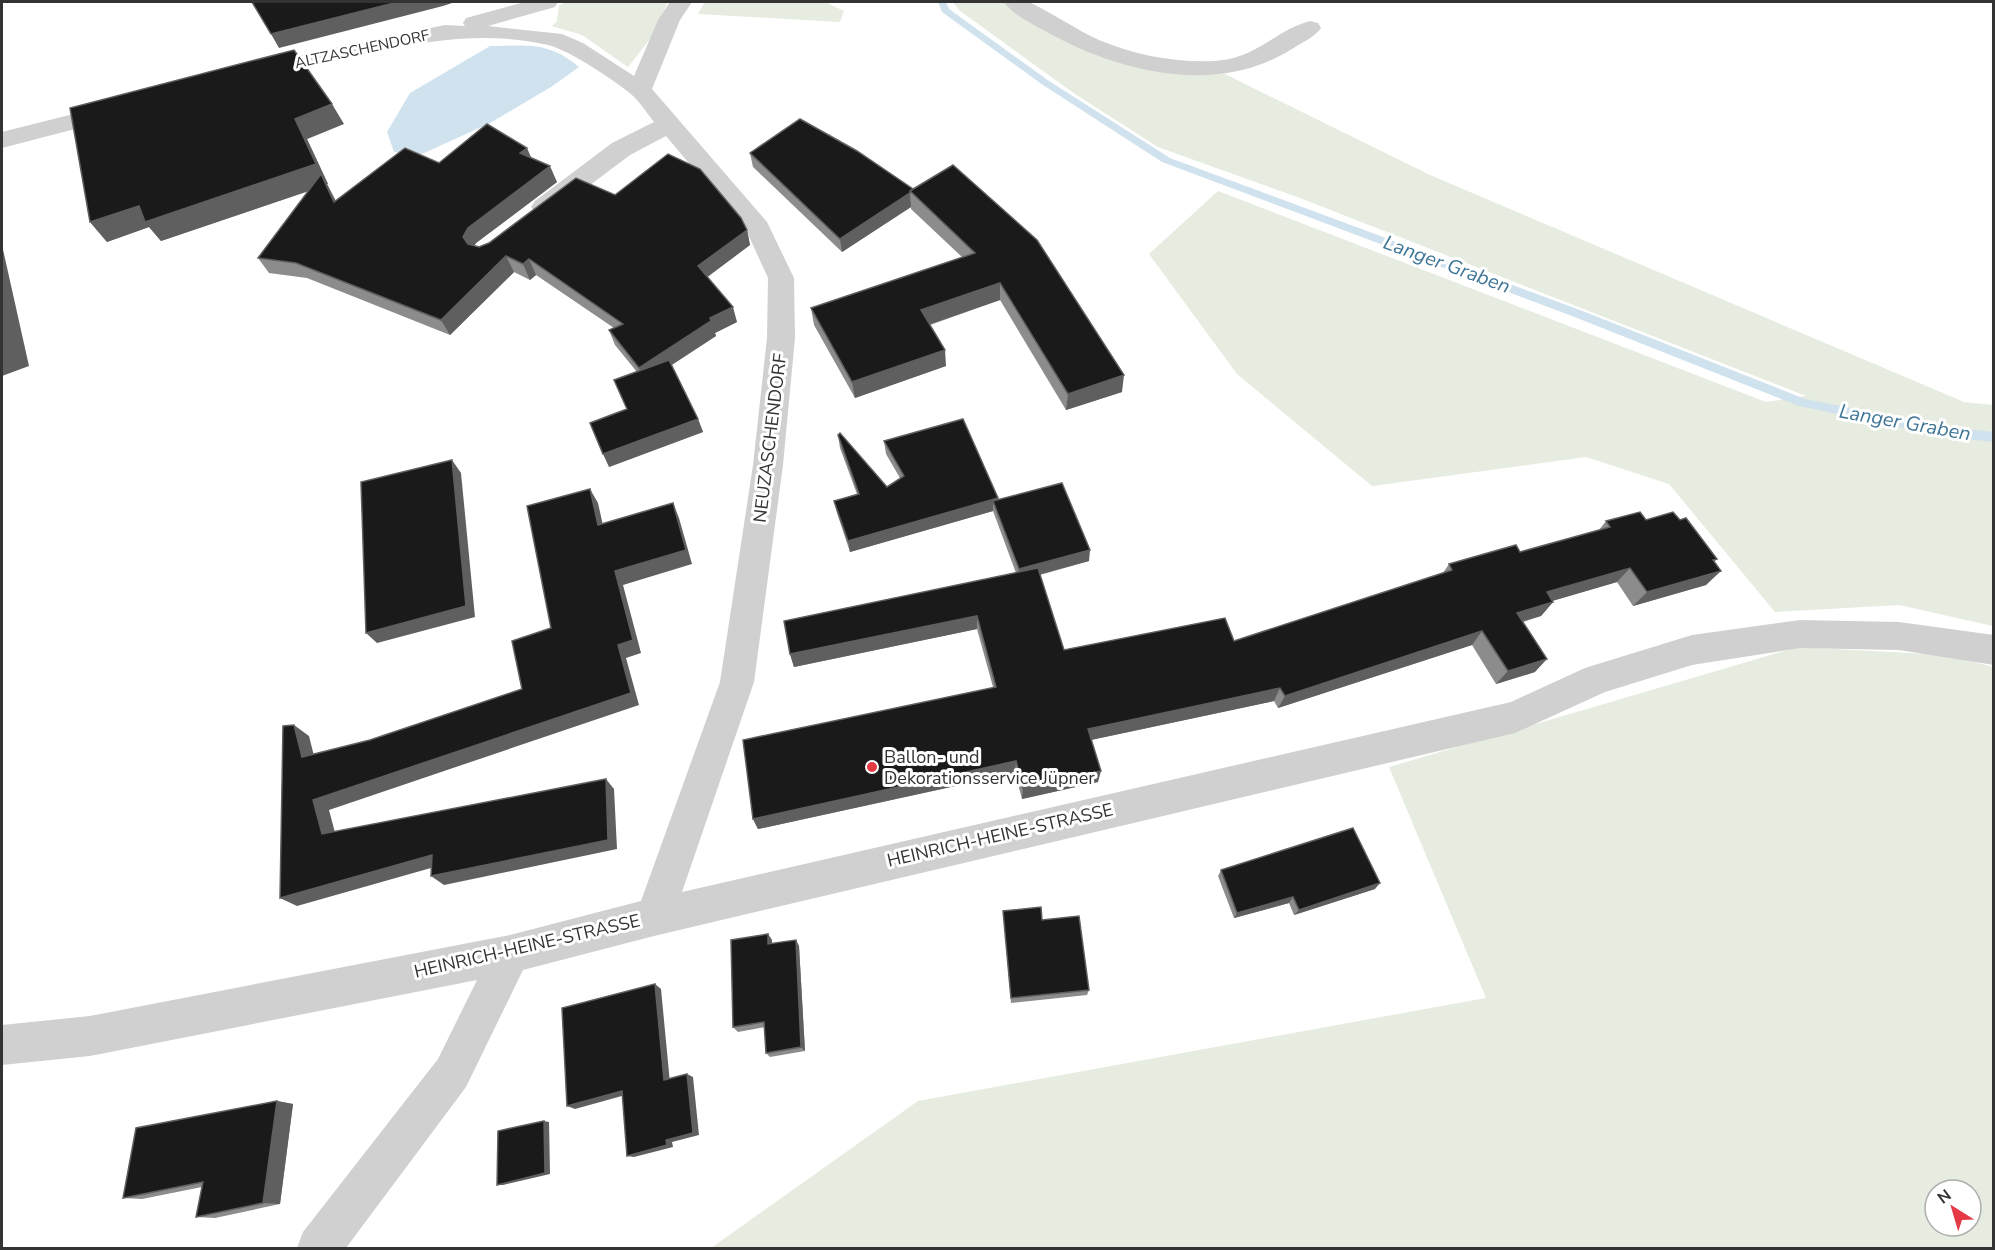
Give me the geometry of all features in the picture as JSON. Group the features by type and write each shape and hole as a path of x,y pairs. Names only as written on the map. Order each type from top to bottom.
{"street":[{"name":"ALTZASCHENDORF","path":"241,76 445,32 547,2"},
{"path":"640,90 669,20 681,2"},
{"path":"1015,2 1058,30 1088,43 1165,65 1213,68 1245,63 1262,57 1310,28"},
{"name":"ALTZASCHENDORF","path":"445,32 507,33 554,39 575,48 640,90"},
{"name":"NEUZASCHENDORF","path":"640,90 758,228 781,278 781,338 768,465 737,682 654,917"},
{"path":"2,140 137,105"},
{"path":"522,224 621,149 670,124"},
{"name":"HEINRICH-HEINE-STRASSE","path":"2,1045 90,1036 510,954 654,917 1515,717 1597,679 1692,650 1800,634 1899,636 1994,650"},
{"path":"320,1248 452,1072 510,954"}],"shaded area":[{"path":"567,2 668,2 650,39 628,67 582,35 552,26 557,21 559,5"},
{"path":"705,2 825,2 844,11 840,22 698,14"},
{"path":"953,2 1008,2 1027,17 1167,69 1225,74 1430,175 1964,402 1993,405 1993,626 1899,605 1775,612 1669,484 1586,457 1372,486 1237,374 1149,254 1218,191 1766,402 1806,396 1300,198 1158,147 1075,94 960,11"},
{"path":"1798,647 1947,655 1993,667 1993,1248 711,1248 918,1101 1486,998 1389,767"}],"water":[{"path":"490,46 527,46 547,49 579,67 551,87 490,123 422,154 394,152 387,132 410,93"}],"building":[{"path":"252,2 398,2 271,34"},
{"path":"294,50 332,104 295,119 316,164 145,222 139,206 90,222 70,108"},
{"path":"800,119 857,151 913,189 840,239 750,153"},
{"path":"487,124 527,148 520,153 550,166 468,228 463,237 468,244 479,247 489,243 576,178 615,195 668,154 700,169 741,218 747,230 698,266 733,307 710,318 711,321 639,368 609,330 623,324 529,259 523,264 506,256 441,320 296,263 258,258 321,174 334,202 405,148 439,163"},
{"path":"953,165 1037,240 1124,375 1068,394 1000,283 921,310 945,350 852,382 811,308 975,253 910,191"},
{"path":"669,360 698,419 603,454 590,423 627,409 614,380"},
{"path":"963,419 998,498 848,541 834,501 859,494 838,435 840,433 887,487 904,476 884,441"},
{"path":"452,460 466,606 366,633 361,482"},
{"path":"1062,483 1090,550 1019,569 993,501"},
{"path":"590,489 598,525 673,503 686,550 615,571 633,640 618,645 631,693 313,800 322,834 606,779 608,840 431,876 432,855 280,898 283,726 294,725 302,757 370,740 522,689 512,641 551,628 527,506"},
{"path":"1640,512 1646,520 1673,512 1680,520 1686,518 1717,559 1713,560 1721,571 1647,592 1630,568 1547,592 1553,602 1517,613 1547,659 1508,671 1482,631 1285,696 1280,688 1088,729 1101,771 1023,788 1016,761 753,819 743,740 996,687 977,616 790,654 784,621 1038,568 1064,650 1225,618 1234,641 1452,570 1449,564 1516,545 1520,552 1610,527 1606,521"},
{"path":"1353,828 1380,883 1299,910 1293,897 1237,913 1221,870"},
{"path":"1041,907 1042,920 1079,916 1089,990 1011,998 1003,911"},
{"path":"768,934 768,944 796,940 801,1047 766,1053 764,1022 733,1027 731,940"},
{"path":"655,984 664,1080 687,1074 693,1133 666,1140 667,1145 627,1156 622,1091 567,1106 562,1008"},
{"path":"277,1101 263,1203 196,1217 203,1182 123,1198 136,1128"},
{"path":"544,1121 545,1173 497,1185 498,1131"}],"waterway":[{"name":"Langer Graben","path":"942,2 945,10 1046,83 1166,160 1576,313 1803,403 1941,431 1994,437"}],"place":[{"name":"Ballon- und Dekorationsservice Jüpner","path":"872,767"}]}
